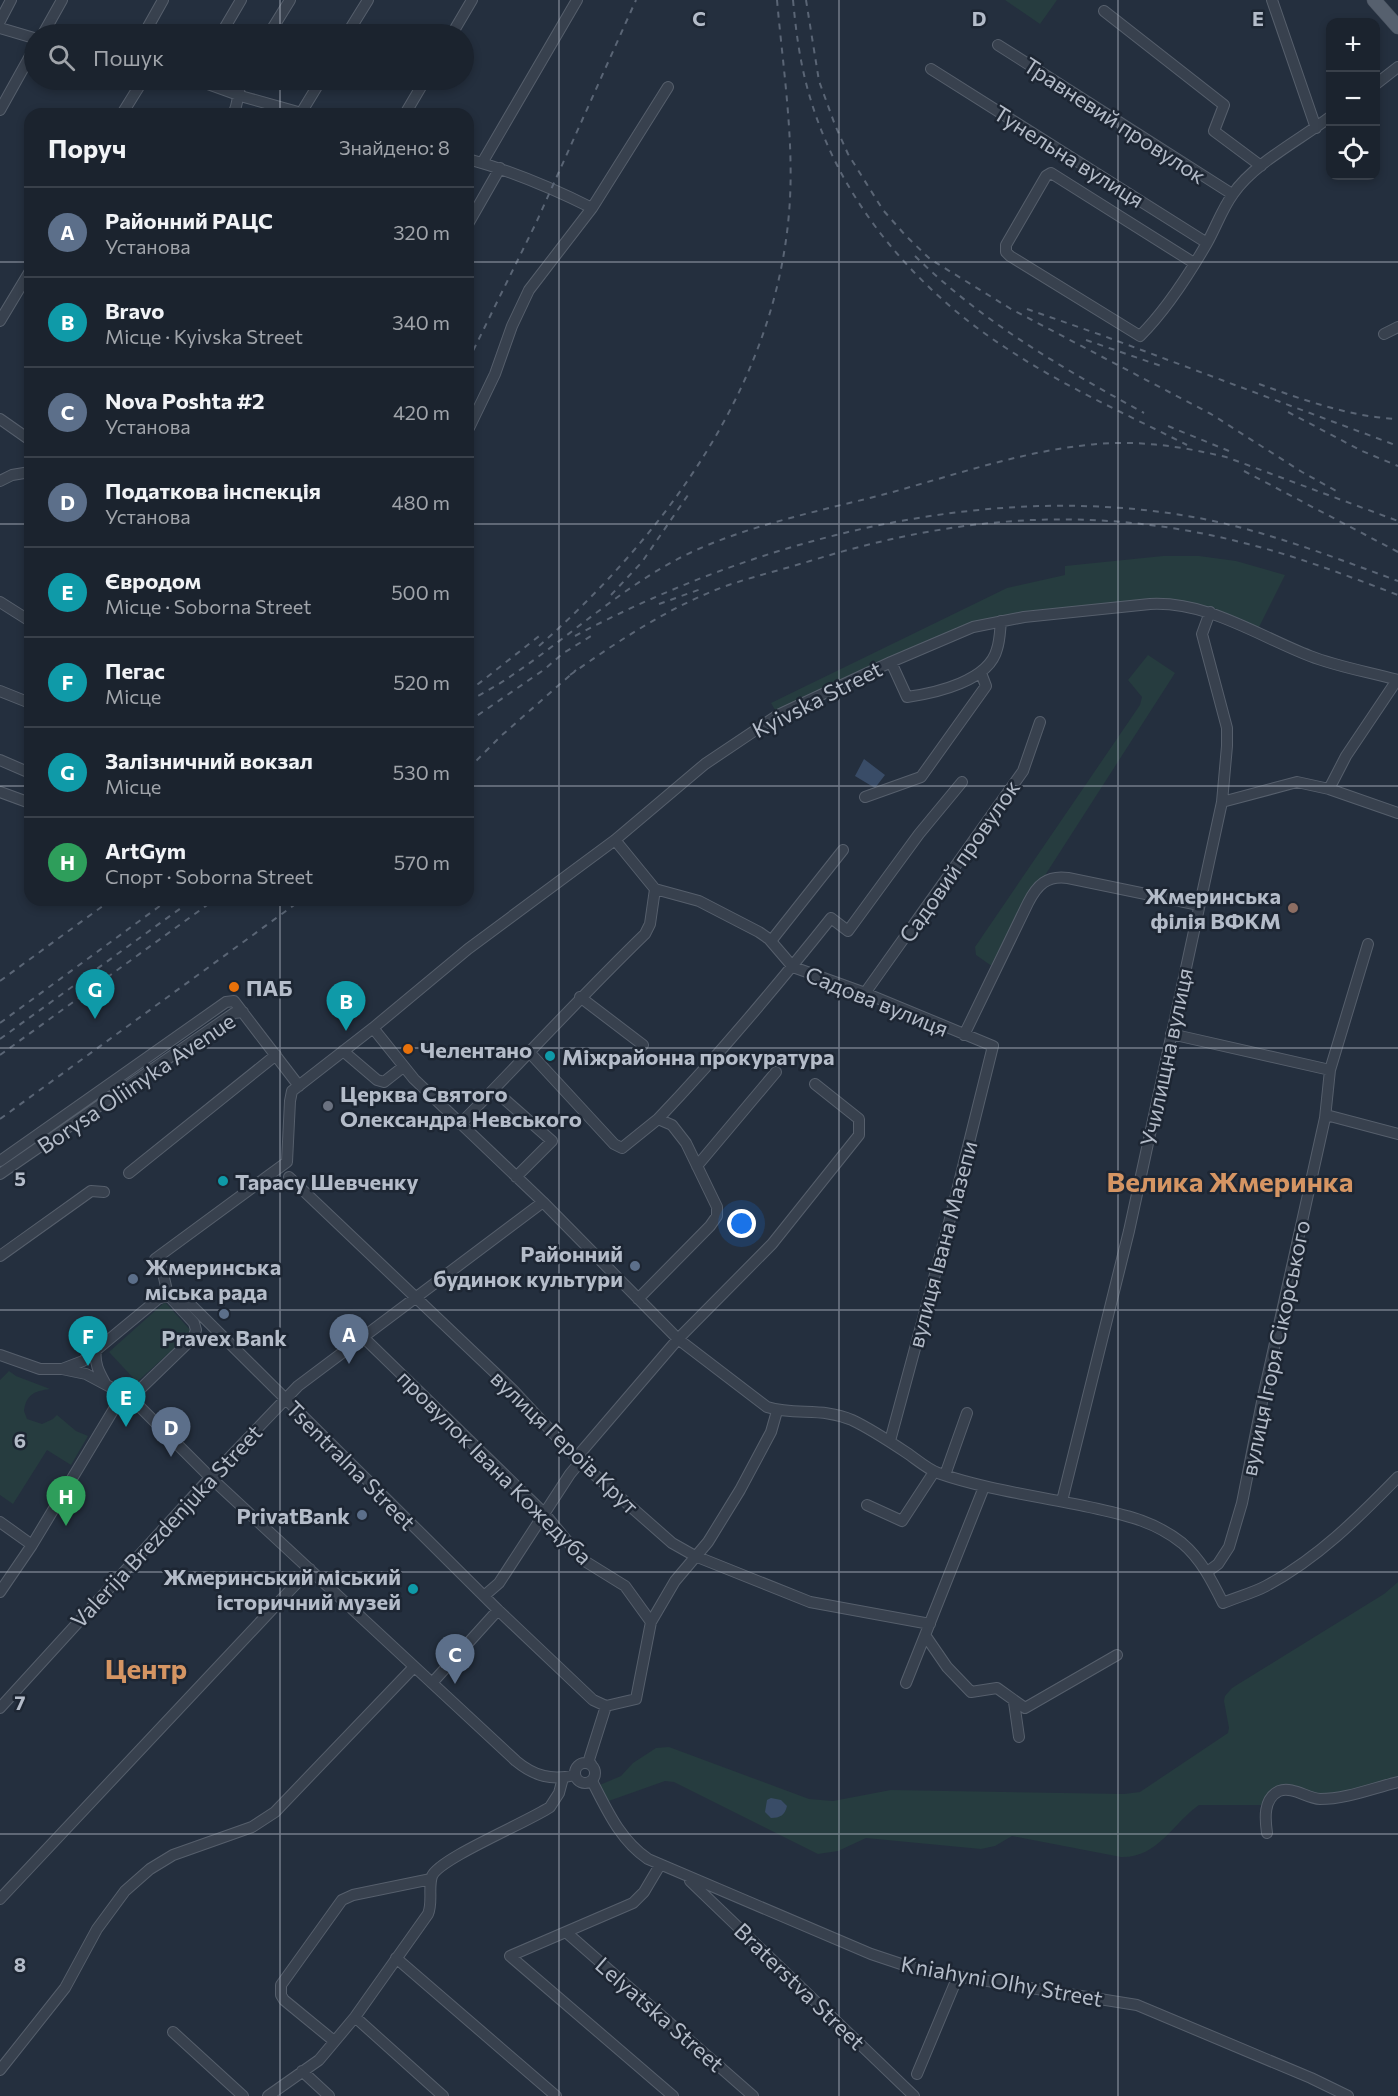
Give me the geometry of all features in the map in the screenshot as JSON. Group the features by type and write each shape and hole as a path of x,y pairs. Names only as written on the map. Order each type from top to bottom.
{"main road":[{"path":"1374,0 1398,27"}],"street":[{"path":"0,21 11,0"},
{"path":"49,24 62,0"},
{"path":"150,24 163,0"},
{"path":"227,24 241,0"},
{"path":"275,24 290,0"},
{"path":"353,24 368,0"},
{"path":"458,24 472,0"},
{"path":"482,163 577,0"},
{"path":"1272,0 1316,128"},
{"path":"1104,11 1224,105 1214,131 1262,166"},
{"path":"0,28 24,35"},
{"name":"Травневий провулок","path":"998,45 1232,194"},
{"path":"0,110 24,67"},
{"path":"1380,81 1398,67"},
{"name":"Тунельна вулиця","path":"932,69 1207,243"},
{"path":"474,418 495,374 512,326 529,290 592,208 668,87"},
{"path":"126,108 137,90"},
{"path":"224,90 285,108"},
{"path":"236,108 239,103 238,90"},
{"path":"306,108 316,90"},
{"path":"409,108 419,90"},
{"path":"1194,263 1051,173 1046,176 1006,243 1006,250 1010,256 1140,336 1179,290 1207,243 1232,194 1262,166 1326,120"},
{"path":"474,161 543,184 592,208"},
{"path":"474,214 500,168"},
{"path":"0,321 24,281"},
{"path":"1384,334 1398,327"},
{"path":"0,419 24,436"},
{"path":"0,481 12,475 24,473"},
{"path":"0,602 24,617"},
{"name":"Kyivska Street","path":"299,1086 468,949 615,840 705,764 761,725 790,709 962,631 1001,621 1159,603 1183,604 1210,612 1312,657 1398,680"},
{"name":"Училищна вулиця","path":"1062,1501 1111,1308 1222,802 1227,728 1202,634 1210,612"},
{"path":"891,662 907,696 931,694 981,673 997,651 1001,621"},
{"path":"866,797 921,777 986,686 981,673"},
{"path":"1329,789 1346,756 1398,680"},
{"path":"0,691 24,701"},
{"name":"Садовий провулок","path":"865,993 1023,771 1040,722"},
{"path":"0,760 24,770"},
{"path":"530,1053 614,1144 622,1148 658,1119 705,1070 793,967 831,918 848,931 919,834 962,782"},
{"path":"1222,802 1297,782 1329,789 1398,813"},
{"path":"0,792 24,800"},
{"path":"460,1124 648,929 655,889 615,840"},
{"path":"771,941 843,850"},
{"path":"964,1035 1028,903 1037,886 1045,880 1053,877 1068,878 1199,905"},
{"name":"Садова вулиця","path":"655,889 707,904 771,941 793,967 808,974 865,993 993,1046"},
{"name":"вулиця Ігоря Сікорського","path":"1207,1572 1218,1564 1229,1547 1242,1503 1325,1118 1330,1070 1368,944"},
{"path":"580,997 643,1045"},
{"name":"Borysa Oliinyka Avenue","path":"0,1161 226,1002 234,1001 243,1012"},
{"path":"0,1592 127,1396 193,1338 196,1330 194,1323 168,1295 166,1280 155,1259 288,1162 290,1101 292,1090 299,1086 243,1012"},
{"name":"Borysa Oliinyka Avenue","path":"0,1174 234,1013 243,1012"},
{"path":"373,1028 403,1066 460,1124 543,1202 678,1339 767,1407 777,1411 830,1412 852,1420 890,1441 940,1473 984,1487 1062,1501 1119,1514 1154,1525 1182,1544 1197,1558 1223,1603 1265,1587 1299,1565 1353,1524 1398,1477"},
{"path":"1171,1034 1330,1070"},
{"name":"вулиця Івана Мазепи","path":"890,1441 951,1215 993,1046"},
{"path":"343,1051 377,1080 384,1082 403,1066"},
{"path":"129,1173 276,1055"},
{"path":"697,1166 776,1072"},
{"path":"484,1596 499,1583 578,1460 678,1339 772,1244 859,1135 859,1119 815,1084"},
{"path":"494,1090 552,1141 516,1177"},
{"path":"1325,1118 1330,1116 1398,1134"},
{"path":"638,1299 710,1226 717,1216 717,1207 686,1143 672,1125 658,1119"},
{"name":"вулиця Героїв Крут","path":"289,1177 513,1390 578,1460 672,1543 695,1556 810,1602 930,1624"},
{"path":"0,1256 91,1191 104,1192"},
{"name":"Valerija Brezdenjuka Street","path":"0,1707 284,1399 298,1386 543,1202"},
{"path":"62,1369 82,1361 158,1299 168,1295"},
{"name":"Tsentralna Street","path":"168,1295 181,1295 498,1610 593,1700 606,1706"},
{"name":"провулок Івана Кожедуба","path":"363,1337 544,1513 584,1560 625,1586 651,1622"},
{"path":"96,1350 98,1370 105,1383"},
{"path":"0,1355 40,1369 62,1369 86,1374 127,1396 210,1477 524,1768 539,1775 563,1778 575,1774"},
{"path":"590,1763 578,1765 575,1769 575,1774 582,1782 592,1781 595,1773 590,1763 606,1706 636,1699 651,1622 675,1581 708,1542 740,1490 771,1432 777,1411"},
{"path":"867,1505 902,1521 940,1473 967,1413"},
{"path":"906,1683 984,1487"},
{"path":"0,1522 32,1545"},
{"path":"0,1899 310,1569"},
{"path":"432,1683 498,1610"},
{"path":"925,1635 947,1667 971,1692 997,1688 1025,1708 1117,1655"},
{"path":"0,2070 65,1988 97,1929 125,1891 150,1869 173,1854 252,1827 275,1812 414,1667"},
{"path":"1014,1702 1019,1737"},
{"path":"268,2096 319,2060 355,2017 428,1914 431,1906 431,1879 437,1870 449,1861 550,1807 559,1793 563,1778"},
{"name":"Kniahyni Olhy Street","path":"592,1781 623,1836 641,1854 686,1877 880,1958 925,1971 1137,2005 1311,2078 1348,2096"},
{"path":"1267,1833 1266,1811 1272,1798 1282,1790 1311,1797 1327,1798 1398,1782"},
{"path":"660,1865 644,1892 633,1903 510,1956 673,2096"},
{"name":"Braterstva Street","path":"686,1877 914,2096"},
{"path":"334,2041 284,2000 281,1995 281,1984 342,1900 353,1895 431,1879"},
{"name":"Lelyatska Street","path":"567,1933 753,2096"},
{"path":"396,1958 556,2096"},
{"path":"917,2074 958,1976"},
{"path":"355,2017 443,2096"},
{"path":"173,2032 243,2096"},
{"path":"302,2071 329,2096"}],"green space":[{"path":"1005,0 1057,0 1040,24"},
{"path":"1163,556 1199,556 1236,561 1285,575 1256,633 1183,604 984,624 778,715 771,703 1007,588 1065,575 1065,566"},
{"path":"1148,655 1175,673 1033,894 996,969 976,955 975,947 1140,705 1142,697 1128,680"},
{"path":"165,1302 192,1332 137,1382 109,1352"},
{"path":"9,1371 50,1389 39,1391 29,1398 24,1411 27,1419 42,1424 57,1415 76,1431 88,1436 71,1465 47,1450 13,1504 0,1495 0,1380"},
{"path":"1398,1582 1398,1782 1336,1798 1287,1790 1268,1805 1199,1805 1155,1846 1134,1856 1121,1857 1012,1836 995,1846 981,1849 866,1838 838,1851 818,1854 674,1782 665,1781 603,1803 595,1787 621,1776 633,1763 656,1748 669,1747 809,1799 833,1801 891,1790 1124,1794 1140,1792 1228,1733 1224,1701 1232,1688 1384,1594"}],"water":[{"path":"864,759 885,775 875,788 855,776"},
{"path":"771,1798 781,1800 787,1806 785,1812 779,1817 771,1818 765,1812 767,1800"}],"railway":[{"path":"474,349 536,223 636,0"},
{"path":"539,646 585,603 629,556 670,506 706,452 737,396 762,338 779,276 789,213 788,106 777,0"},
{"path":"793,0 803,71 822,133 861,205 885,239 912,270 941,298 1006,348 1050,375 1187,445"},
{"path":"806,0 819,81 848,154 883,210 930,259 1011,309 1211,414 1338,492"},
{"path":"915,256 967,302 1024,342 1083,379 1144,413"},
{"path":"1027,309 1398,446"},
{"path":"1086,340 1164,367"},
{"path":"1259,384 1310,402 1345,411 1398,419"},
{"path":"1288,412 1362,451 1398,466"},
{"path":"1168,426 1229,451"},
{"path":"474,699 506,680 645,578 717,541 774,522 1057,449 1128,443 1170,446 1212,454 1226,457 1398,521"},
{"path":"1244,471 1398,552"},
{"path":"611,595 642,562 688,495"},
{"path":"575,636 648,601 724,570 802,544 883,524 965,511 1047,506 1129,509 1209,520 1281,539 1398,581"},
{"path":"570,675 644,626 723,587 865,545 920,533 974,525 1028,520 1081,520 1136,523 1191,531 1286,555 1398,595"},
{"path":"659,604 701,589"},
{"path":"474,687 543,633"},
{"path":"474,718 545,669 562,654 591,636"},
{"path":"474,763 576,670"},
{"path":"0,981 103,906"},
{"path":"0,1023 160,906"},
{"path":"0,1039 184,906"},
{"path":"0,1055 206,906"},
{"path":"0,1119 293,906"}],"place":[{"name":"Жмеринська філія ВФКМ","path":"1293,908"},
{"name":"ПАБ","path":"234,987"},
{"name":"Залізничний вокзал","path":"95,1019"},
{"name":"Bravo","path":"346,1031"},
{"name":"Челентано","path":"408,1049"},
{"name":"Міжрайонна прокуратура","path":"550,1056"},
{"name":"Церква Святого Олександра Невського","path":"328,1106"},
{"name":"Тарасу Шевченку","path":"223,1181"},
{"name":"Районний будинок культури","path":"635,1266"},
{"name":"Жмеринська міська рада","path":"133,1279"},
{"name":"Pravex Bank","path":"224,1314"},
{"name":"Районний РАЦС","path":"349,1364"},
{"name":"Пегас","path":"88,1366"},
{"name":"Євродом","path":"126,1427"},
{"name":"Податкова інспекція","path":"171,1457"},
{"name":"PrivatBank","path":"362,1515"},
{"name":"ArtGym","path":"66,1526"},
{"name":"Жмеринський міський історичний музей","path":"413,1589"},
{"name":"Nova Poshta #2","path":"455,1684"}],"district":[{"name":"Велика Жмеринка","path":"1230,1181"},
{"name":"Центр","path":"146,1668"}]}
